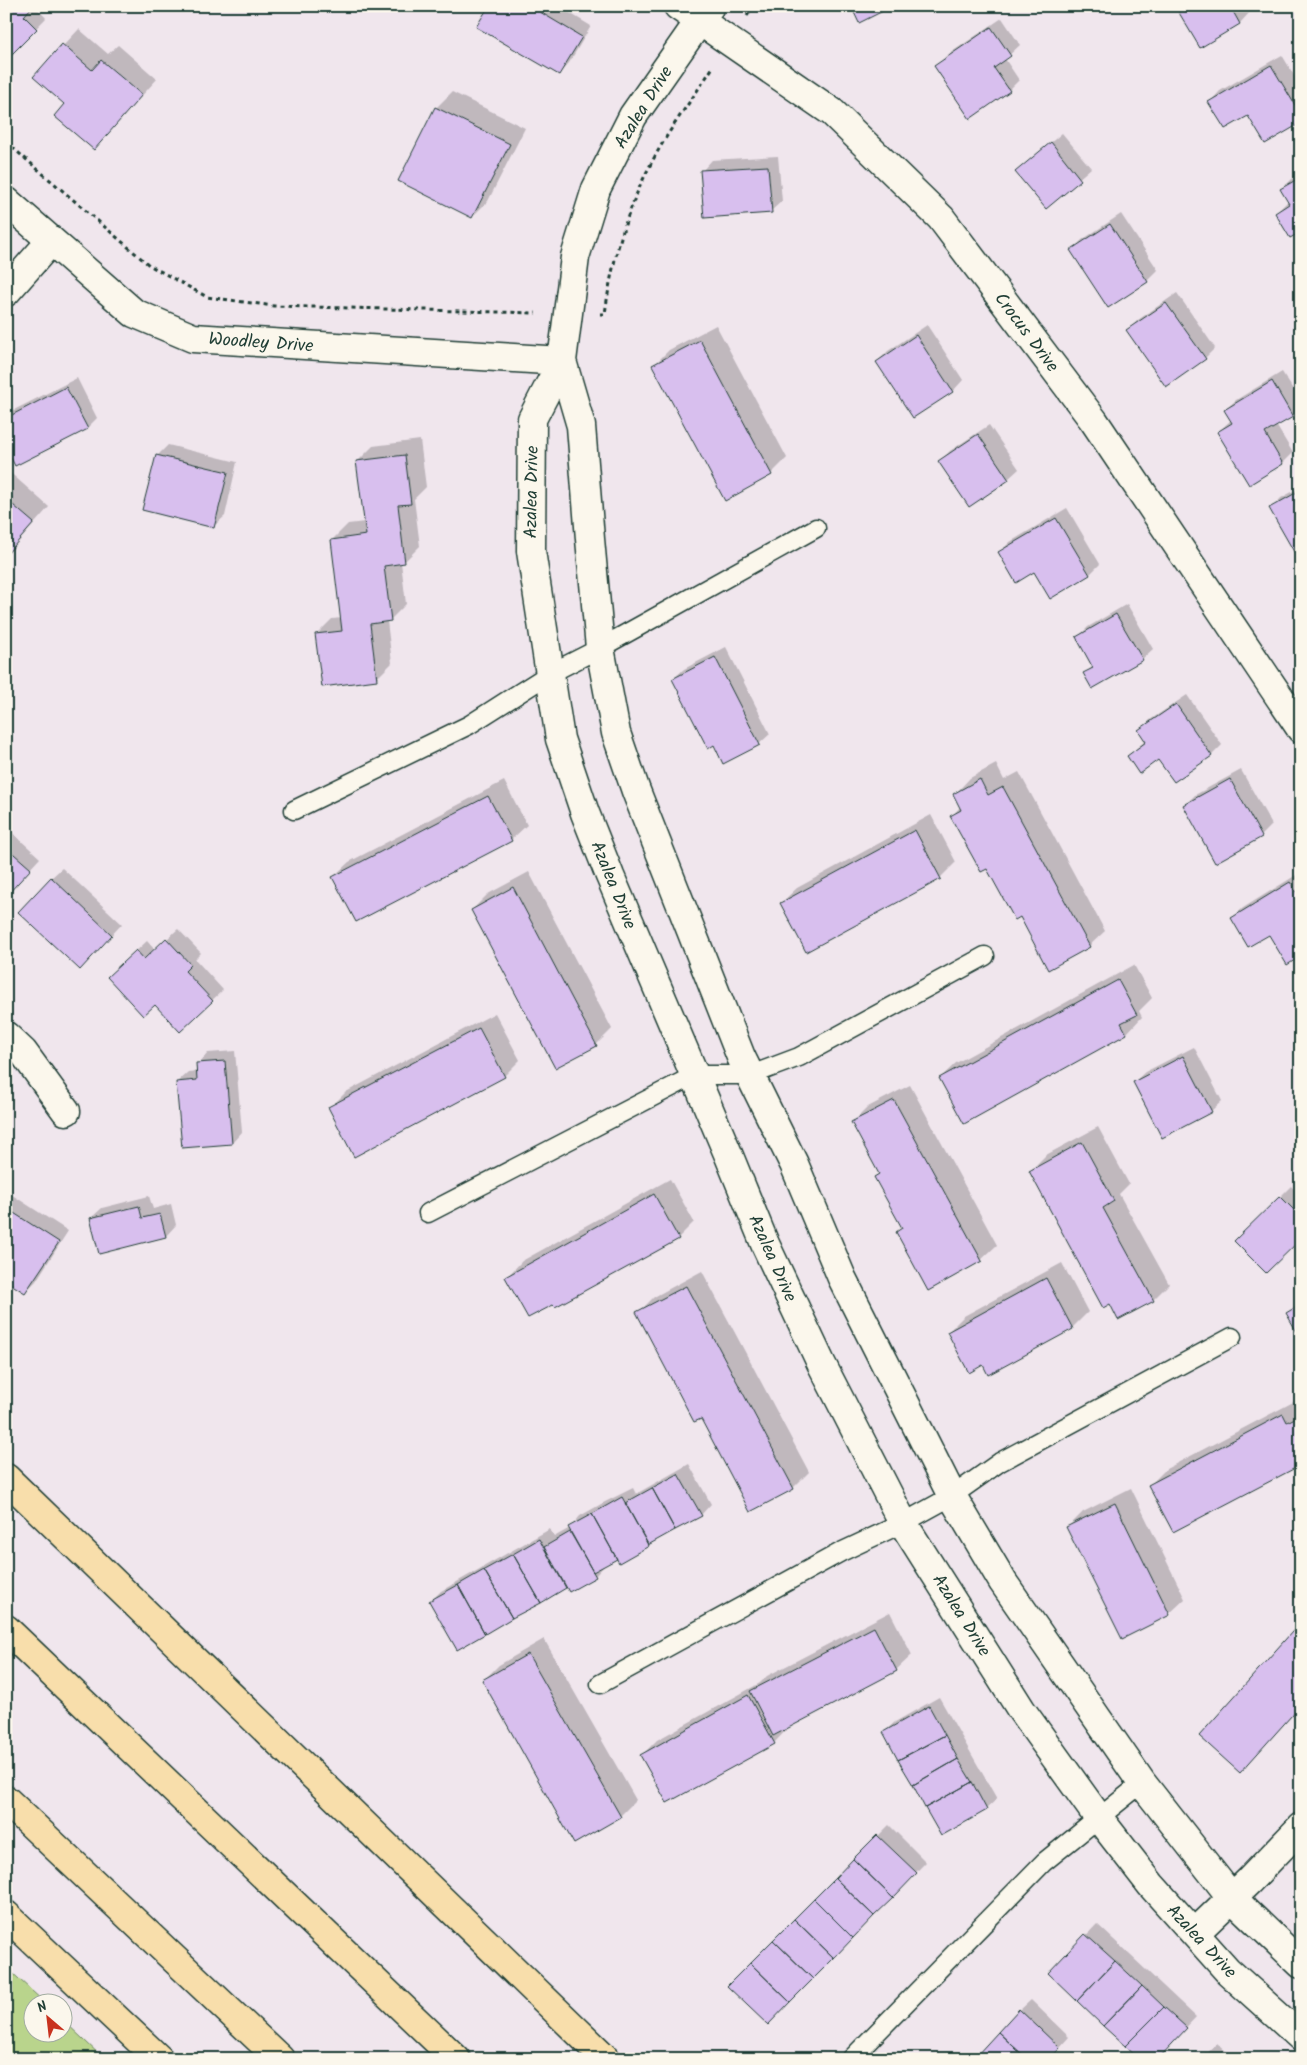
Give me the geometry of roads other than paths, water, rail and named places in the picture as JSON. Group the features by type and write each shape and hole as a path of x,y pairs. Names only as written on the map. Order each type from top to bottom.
{"highway":[{"path":"6,1478 606,2059"},
{"path":"6,1629 456,2059"},
{"path":"6,1800 280,2059"},
{"path":"6,1915 159,2059"}],"street":[{"name":"Crocus Drive","path":"696,11 729,41 832,112 941,218 1094,421 1301,729"},
{"name":"Azalea Drive","path":"696,11 633,116 596,190 575,257 562,361 532,419 530,551 560,738 585,813 610,876 695,1075 764,1244 821,1363 903,1523 1022,1711 1098,1817 1151,1885 1228,1971 1301,2038"},
{"name":"Woodley Drive","path":"6,202 134,313 193,338 562,361"},
{"path":"6,292 51,241"},
{"name":"Azalea Drive","path":"562,361 581,426 600,648 616,733 636,791 741,1057 794,1164 842,1278 952,1496 1003,1582 1142,1783 1232,1898 1301,1964"},
{"path":"6,1036 23,1052 66,1111"},
{"path":"1195,1934 1301,1827"}],"lane":[{"path":"294,810 469,725 549,674 600,648 816,528"},
{"path":"428,1214 695,1075 751,1075 799,1057 985,956"},
{"path":"600,1684 842,1552 903,1523 952,1496 1000,1462 1232,1338"},
{"path":"851,2059 1044,1862 1142,1783"}]}
